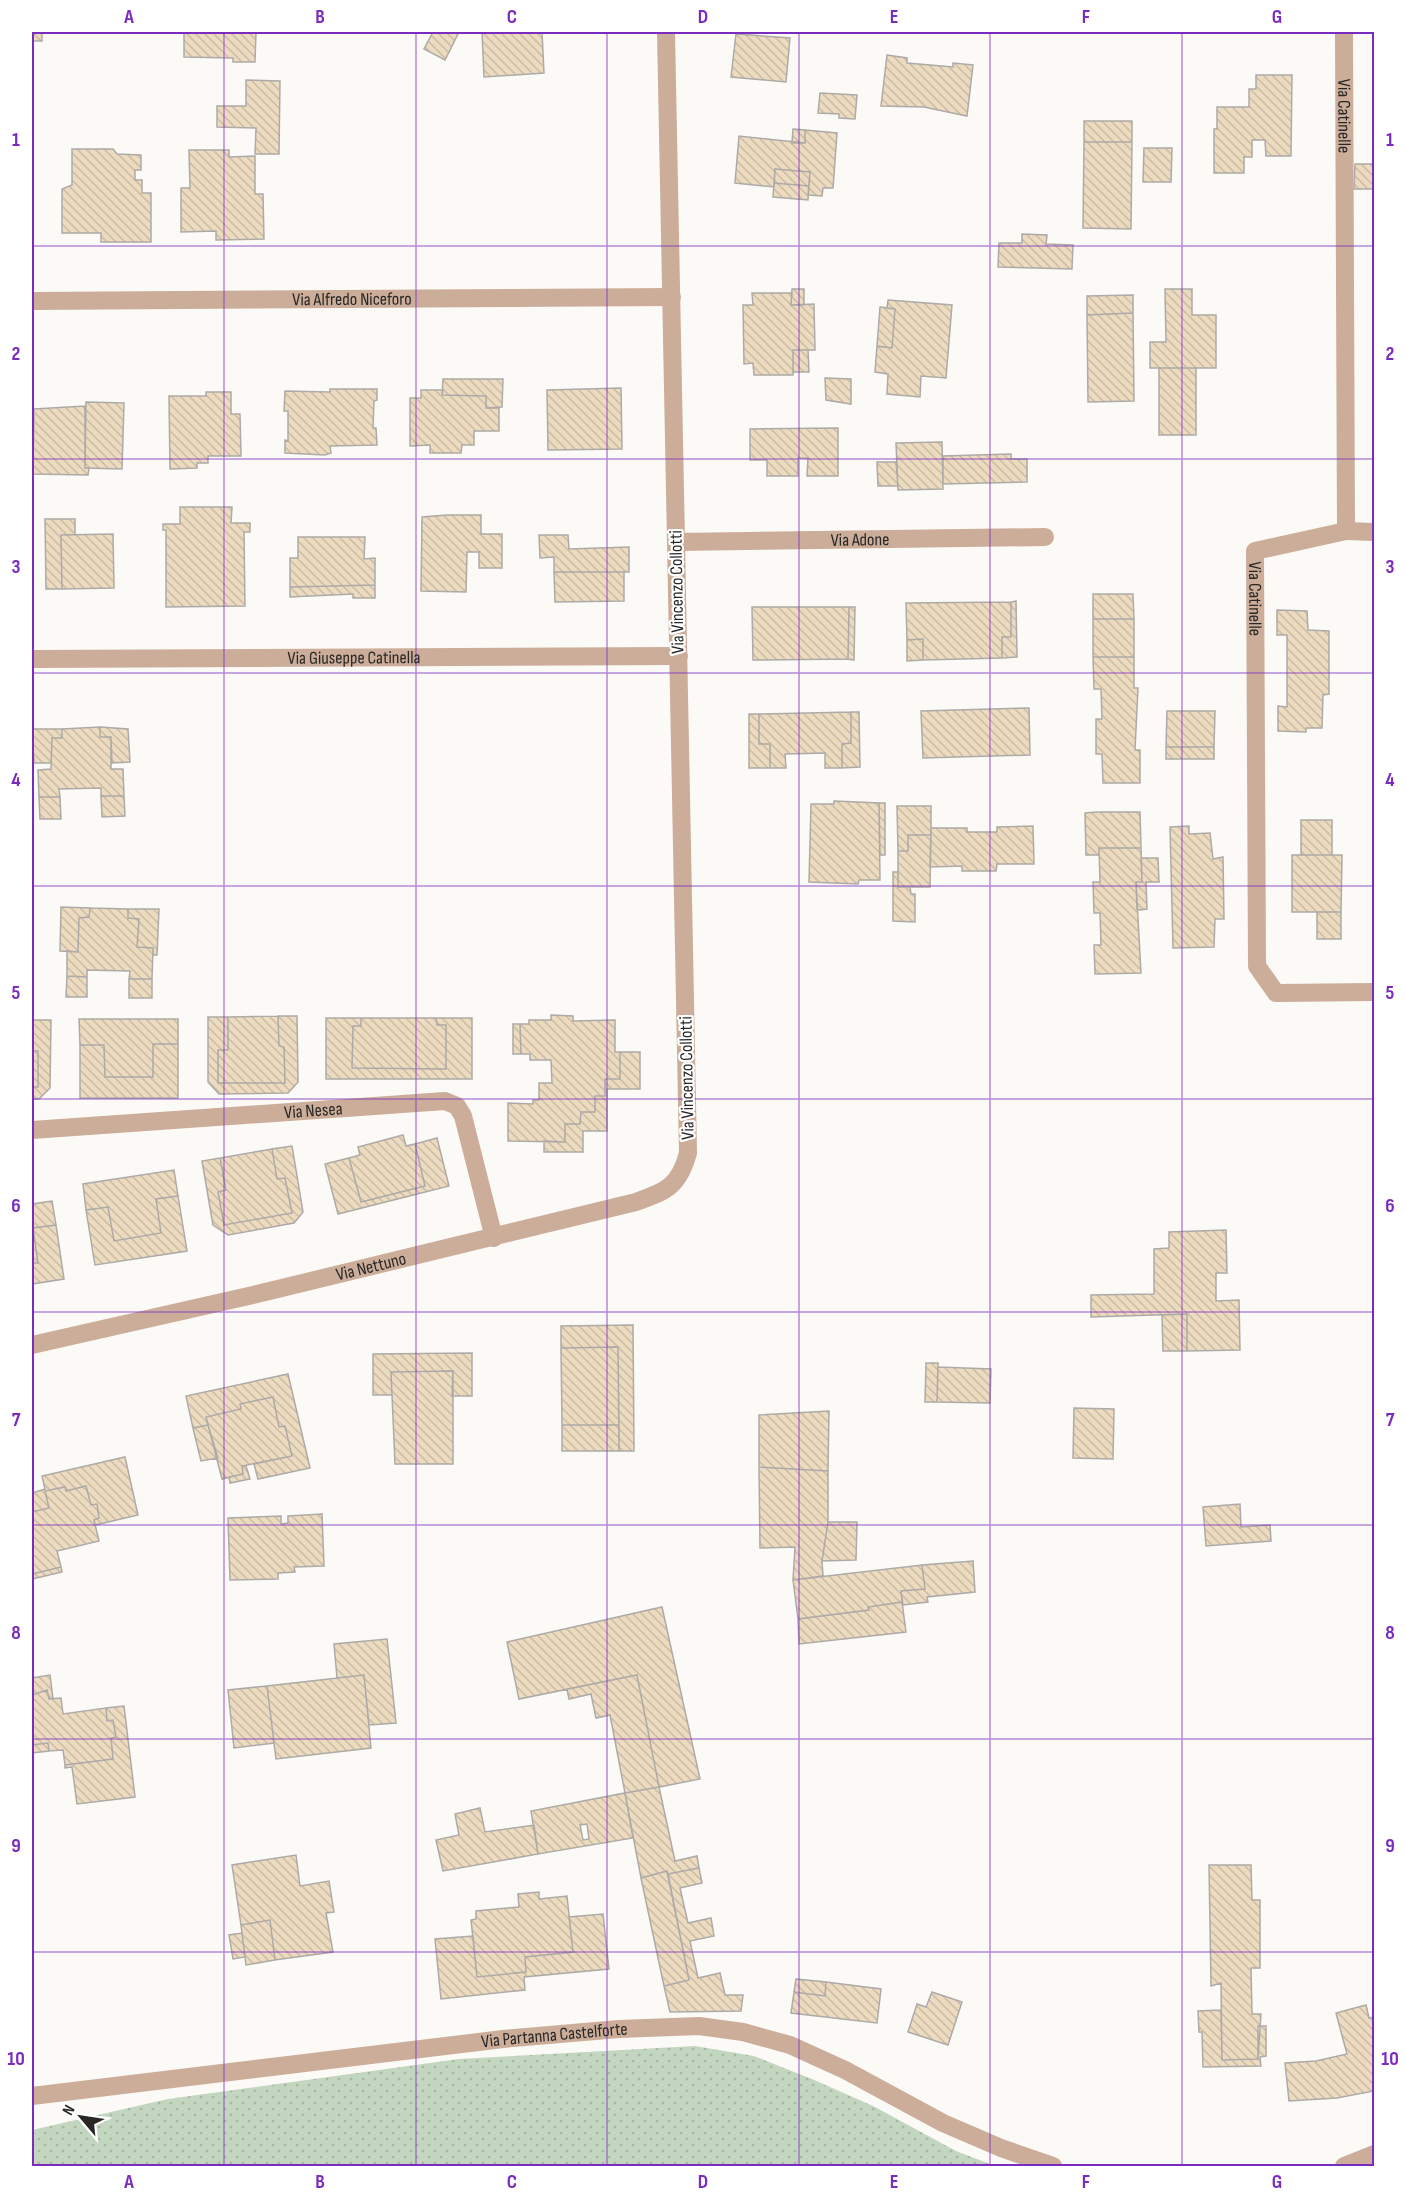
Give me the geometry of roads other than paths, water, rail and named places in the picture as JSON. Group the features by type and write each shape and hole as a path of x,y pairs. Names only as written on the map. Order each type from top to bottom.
{"street":[{"name":"Via Vincenzo Collotti","path":"666,32 688,1153"},
{"name":"Via Catinelle","path":"1344,32 1346,531 1255,551 1257,966 1276,993 1374,992"},
{"name":"Via Alfredo Niceforo","path":"32,301 672,297"},
{"path":"1346,531 1374,532"},
{"name":"Via Adone","path":"676,542 1045,537"},
{"name":"Via Giuseppe Catinella","path":"32,659 679,656"},
{"name":"Via Nesea","path":"32,1130 445,1101 457,1106 463,1116 494,1238"},
{"name":"Via Nettuno","path":"32,1345 494,1238 659,1194 673,1186 688,1153"},
{"name":"Via Partanna Castelforte","path":"32,2096 458,2044 619,2030 699,2026 744,2032 790,2045 845,2070 943,2123 1001,2148 1053,2166"},
{"path":"1344,2166 1374,2154"}]}
